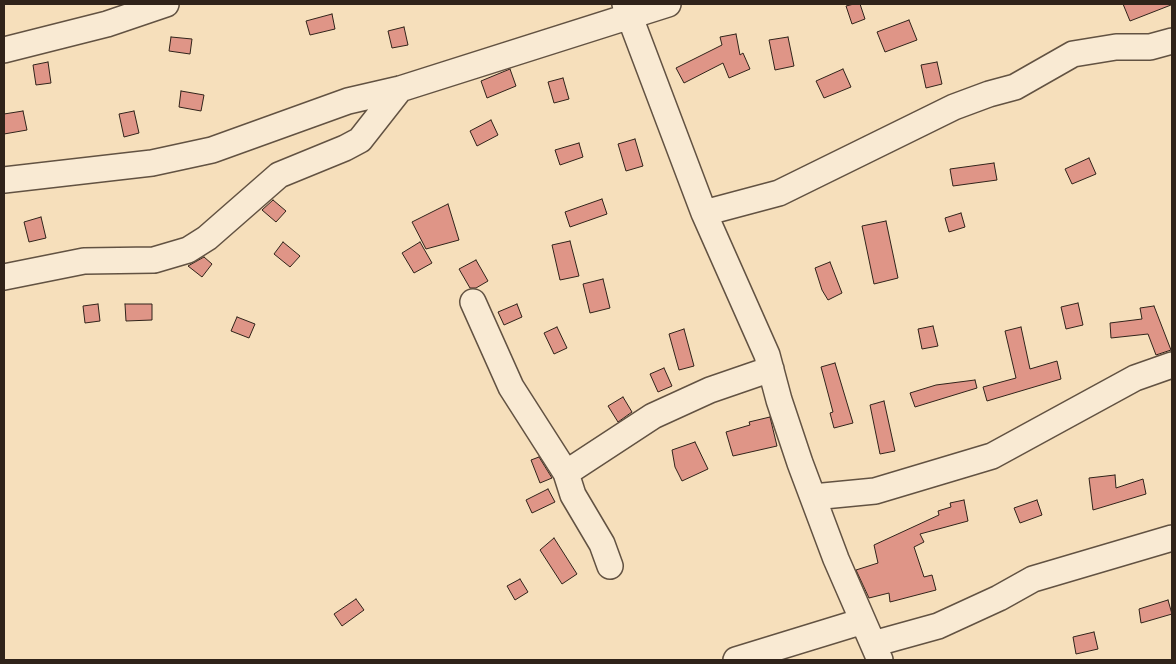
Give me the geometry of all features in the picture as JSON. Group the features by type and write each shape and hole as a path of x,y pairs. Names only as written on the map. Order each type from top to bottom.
{"street":[{"path":"4,50 107,24 166,4"},
{"path":"4,180 152,163 212,150 348,101 400,89 628,9 668,4"},
{"path":"628,9 704,213 767,355 779,400 836,559 876,652 999,598 1033,579 1172,538"},
{"path":"704,213 778,193 954,107 1015,87 1073,54 1116,46 1150,47 1172,41"},
{"path":"4,277 84,261 154,260 188,250 207,238 279,175 360,140 400,89"},
{"path":"473,302 511,387 566,473 573,495 602,544 610,566"},
{"path":"813,496 875,491 992,456 1135,378 1172,365"},
{"path":"566,473 653,416 710,390 771,369"},
{"path":"736,660 863,621"}],"building":[{"path":"860,4 865,19 852,24 846,6"},
{"path":"1123,4 1171,4 1171,5 1130,21"},
{"path":"332,14 335,29 310,35 306,21"},
{"path":"909,20 917,40 885,52 877,32"},
{"path":"404,27 408,45 392,48 388,31"},
{"path":"736,34 740,55 743,53 750,69 729,78 723,63 684,83 676,68 722,45 720,37"},
{"path":"171,37 192,39 190,54 169,51"},
{"path":"788,37 794,66 775,70 769,40"},
{"path":"48,62 51,83 36,85 33,65"},
{"path":"937,62 942,84 926,88 921,65"},
{"path":"510,69 516,86 487,98 481,81"},
{"path":"843,69 851,87 824,98 816,81"},
{"path":"563,78 569,99 554,103 548,82"},
{"path":"181,91 204,95 201,111 179,107"},
{"path":"23,111 27,130 4,134 4,114"},
{"path":"134,111 139,133 124,137 119,114"},
{"path":"491,120 498,135 477,146 470,131"},
{"path":"635,139 643,166 626,171 618,144"},
{"path":"579,143 583,157 560,165 555,150"},
{"path":"1089,158 1096,174 1072,184 1065,169"},
{"path":"994,163 997,180 953,186 950,169"},
{"path":"602,199 607,214 570,227 565,212"},
{"path":"273,200 286,211 276,222 262,210"},
{"path":"448,204 459,240 426,249 412,222"},
{"path":"961,213 965,227 949,232 945,218"},
{"path":"41,217 46,238 29,242 24,222"},
{"path":"886,221 898,278 874,284 862,226"},
{"path":"570,241 579,276 560,280 552,245"},
{"path":"283,242 300,256 290,267 274,254"},
{"path":"420,242 432,263 414,273 402,253"},
{"path":"204,257 212,264 202,277 188,266"},
{"path":"476,260 488,281 476,288 470,288 459,269"},
{"path":"830,262 842,293 828,300 822,290 815,268"},
{"path":"603,279 610,308 590,313 583,284"},
{"path":"1078,303 1083,325 1066,329 1061,307"},
{"path":"98,304 100,321 85,323 83,306"},
{"path":"125,304 152,304 152,320 126,321"},
{"path":"517,304 522,317 504,325 498,312"},
{"path":"1154,306 1171,350 1156,355 1148,334 1111,338 1110,323 1142,319 1140,308"},
{"path":"237,317 255,324 249,338 231,331"},
{"path":"933,326 938,346 922,349 918,329"},
{"path":"557,327 567,348 554,354 544,333"},
{"path":"1021,327 1030,369 1057,361 1061,379 987,401 983,387 1016,378 1005,331"},
{"path":"684,329 694,366 679,370 669,334"},
{"path":"835,363 853,423 834,428 830,413 833,412 821,367"},
{"path":"664,368 672,386 658,392 650,374"},
{"path":"975,380 977,388 915,407 910,393 936,385"},
{"path":"623,397 632,412 618,422 608,406"},
{"path":"884,401 895,451 880,454 870,405"},
{"path":"770,417 777,446 733,456 726,432 750,425 749,422"},
{"path":"695,442 708,469 682,481 675,467 672,450"},
{"path":"539,457 552,478 540,483 531,460"},
{"path":"1115,475 1116,488 1143,479 1146,494 1093,510 1089,478"},
{"path":"548,489 555,502 532,513 526,500"},
{"path":"964,500 968,521 920,534 924,542 914,547 924,577 932,575 936,590 890,602 889,593 869,598 856,570 878,563 874,545 939,515 938,511 951,507 950,503"},
{"path":"1037,500 1042,515 1020,523 1014,508"},
{"path":"554,538 577,574 562,584 540,550"},
{"path":"520,579 528,592 515,600 507,586"},
{"path":"356,599 364,610 342,626 334,614"},
{"path":"1168,600 1172,614 1141,623 1139,609"},
{"path":"1094,632 1098,649 1076,654 1073,637"}]}
